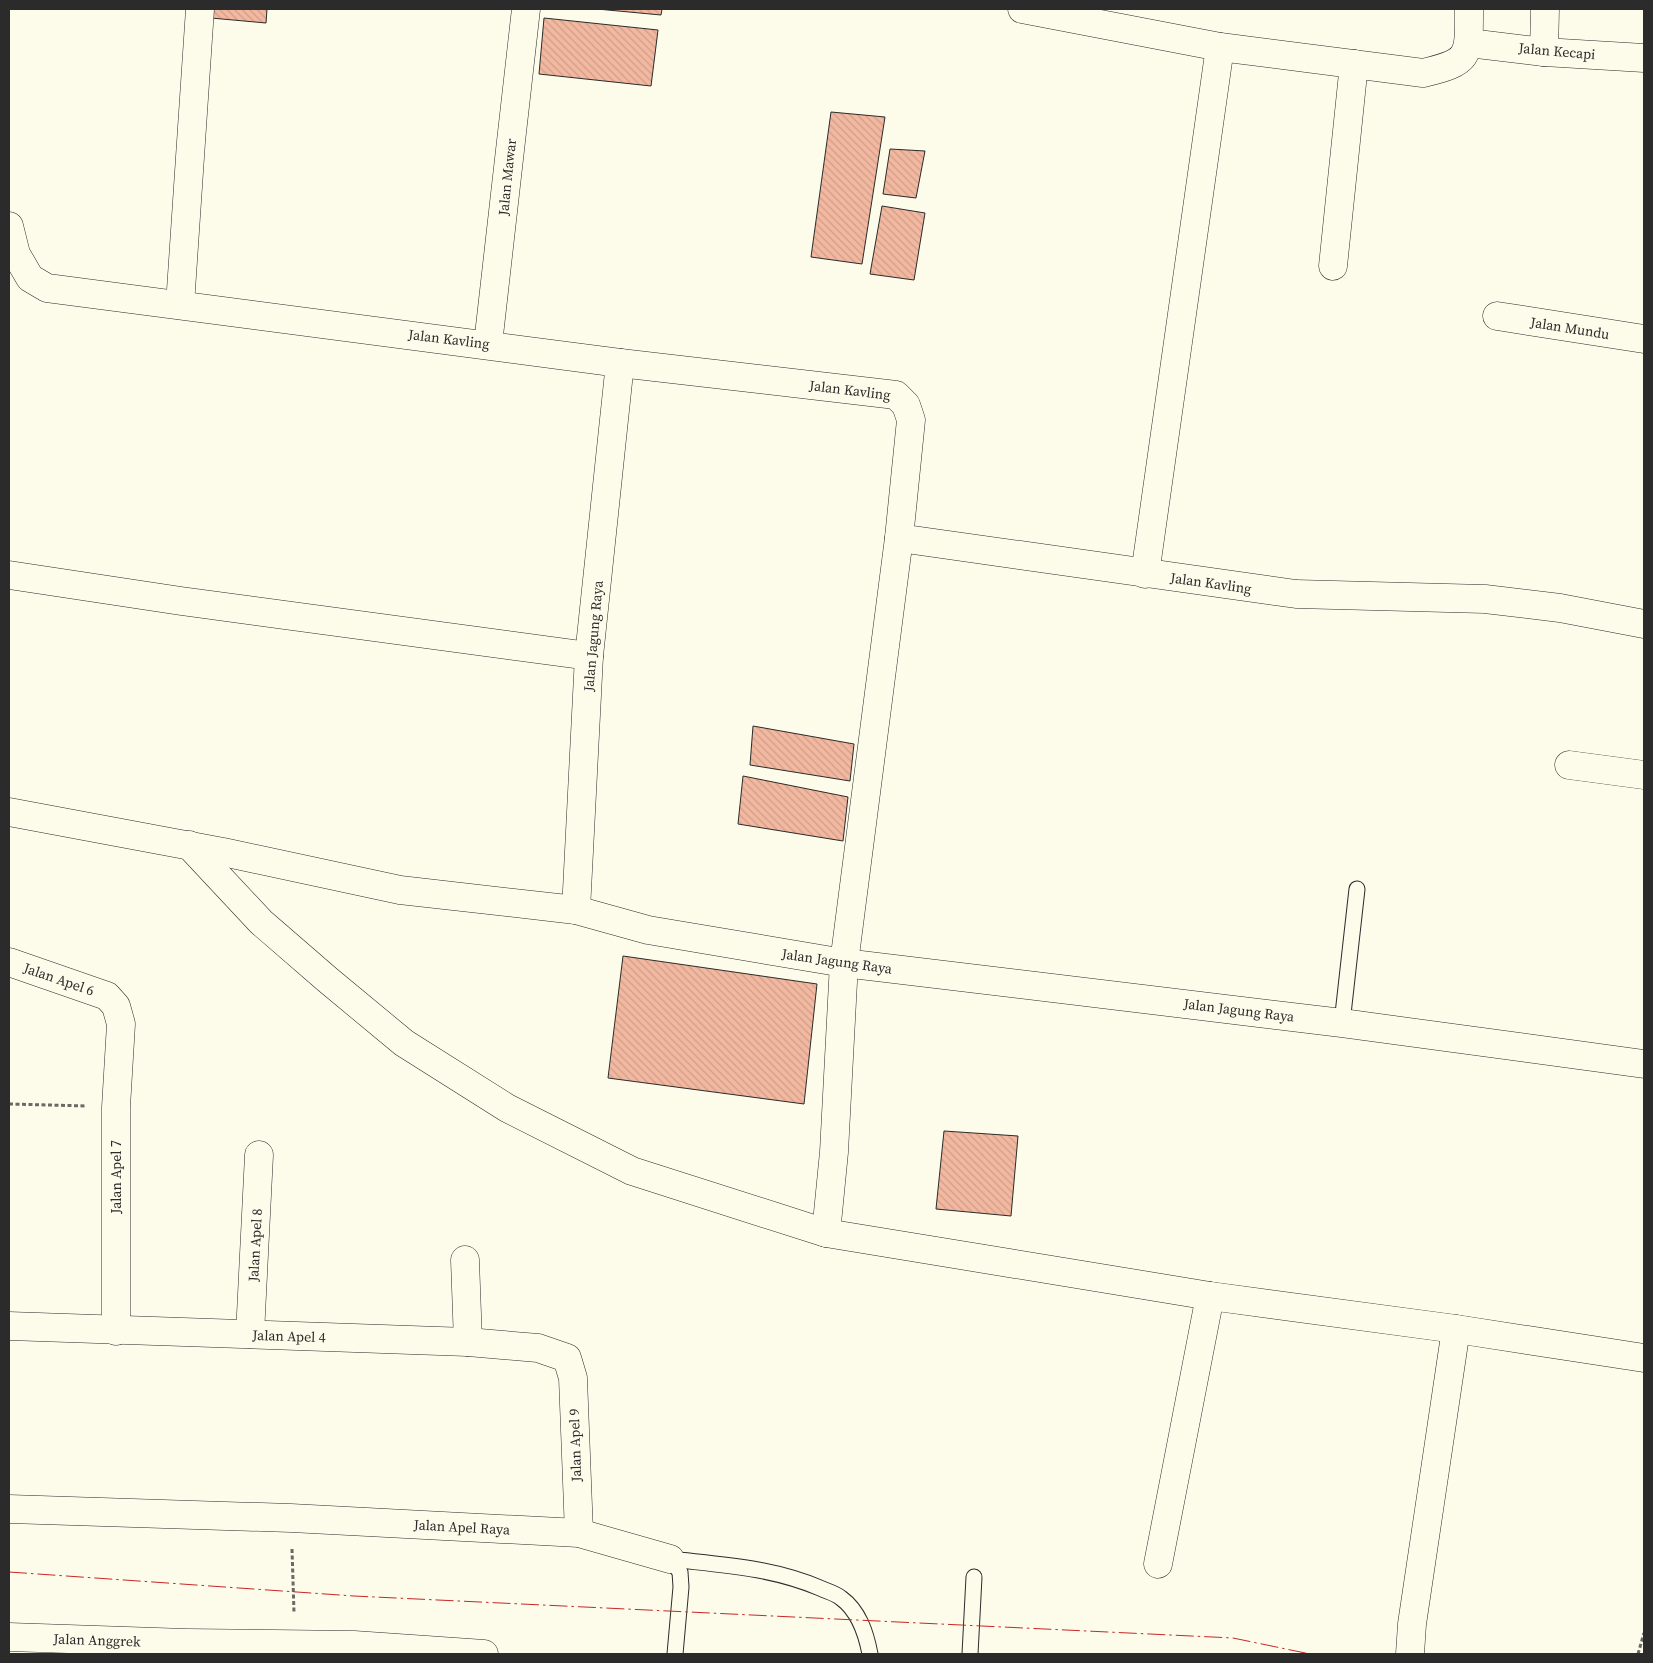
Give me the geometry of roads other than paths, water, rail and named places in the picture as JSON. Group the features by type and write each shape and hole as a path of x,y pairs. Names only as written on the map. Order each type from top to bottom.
{"street":[{"path":"180,305 200,9"},
{"name":"Jalan Mawar","path":"488,344 526,9"},
{"path":"1022,9 1220,46 1423,73 1452,66 1463,57 1469,43 1468,9"},
{"path":"1544,52 1545,9"},
{"name":"Jalan Kecapi","path":"1469,43 1544,52 1644,58"},
{"path":"1145,574 1220,46"},
{"path":"1333,266 1354,64"},
{"name":"Jalan Kavling","path":"9,226 16,254 30,278 47,288 488,344 620,363 896,395 906,405 911,420 899,538 1296,594 1485,598 1560,608 1644,624"},
{"name":"Jalan Mundu","path":"1496,316 1644,339"},
{"name":"Jalan Jagung Raya","path":"620,363 589,656 576,910 648,930 844,963 1342,1023 1644,1064"},
{"path":"826,1233 834,1152 844,963 899,538"},
{"path":"9,575 191,603 589,656"},
{"path":"1568,765 1644,775"},
{"path":"9,812 189,845 400,890 576,910"},
{"path":"189,845 261,922 404,1043 507,1108 632,1171 826,1233 1210,1296 1456,1329 1644,1358"},
{"name":"Jalan Apel 6","path":"9,962 107,996 116,1006 121,1024"},
{"name":"Jalan Apel 7","path":"116,1331 116,1107 121,1024"},
{"name":"Jalan Apel 8","path":"250,1334 260,1156"},
{"path":"465,1260 468,1342"},
{"path":"1158,1564 1210,1296"},
{"name":"Jalan Apel 4","path":"9,1326 468,1342 538,1348 567,1358"},
{"path":"1410,1654 1413,1614 1456,1329"},
{"name":"Jalan Apel 9","path":"567,1358 573,1378 579,1533"},
{"name":"Jalan Apel Raya","path":"9,1509 291,1518 579,1533 670,1559"},
{"name":"Jalan Anggrek","path":"9,1636 49,1646 186,1649 295,1643 354,1650 484,1654"}],"lane":[{"path":"1342,1023 1357,889"},
{"path":"670,1559 680,1572 681,1587 675,1654"},
{"name":"Jalan Apel Raya","path":"670,1559 773,1571 840,1597 857,1615 870,1654"},
{"path":"970,1654 974,1576"}]}
